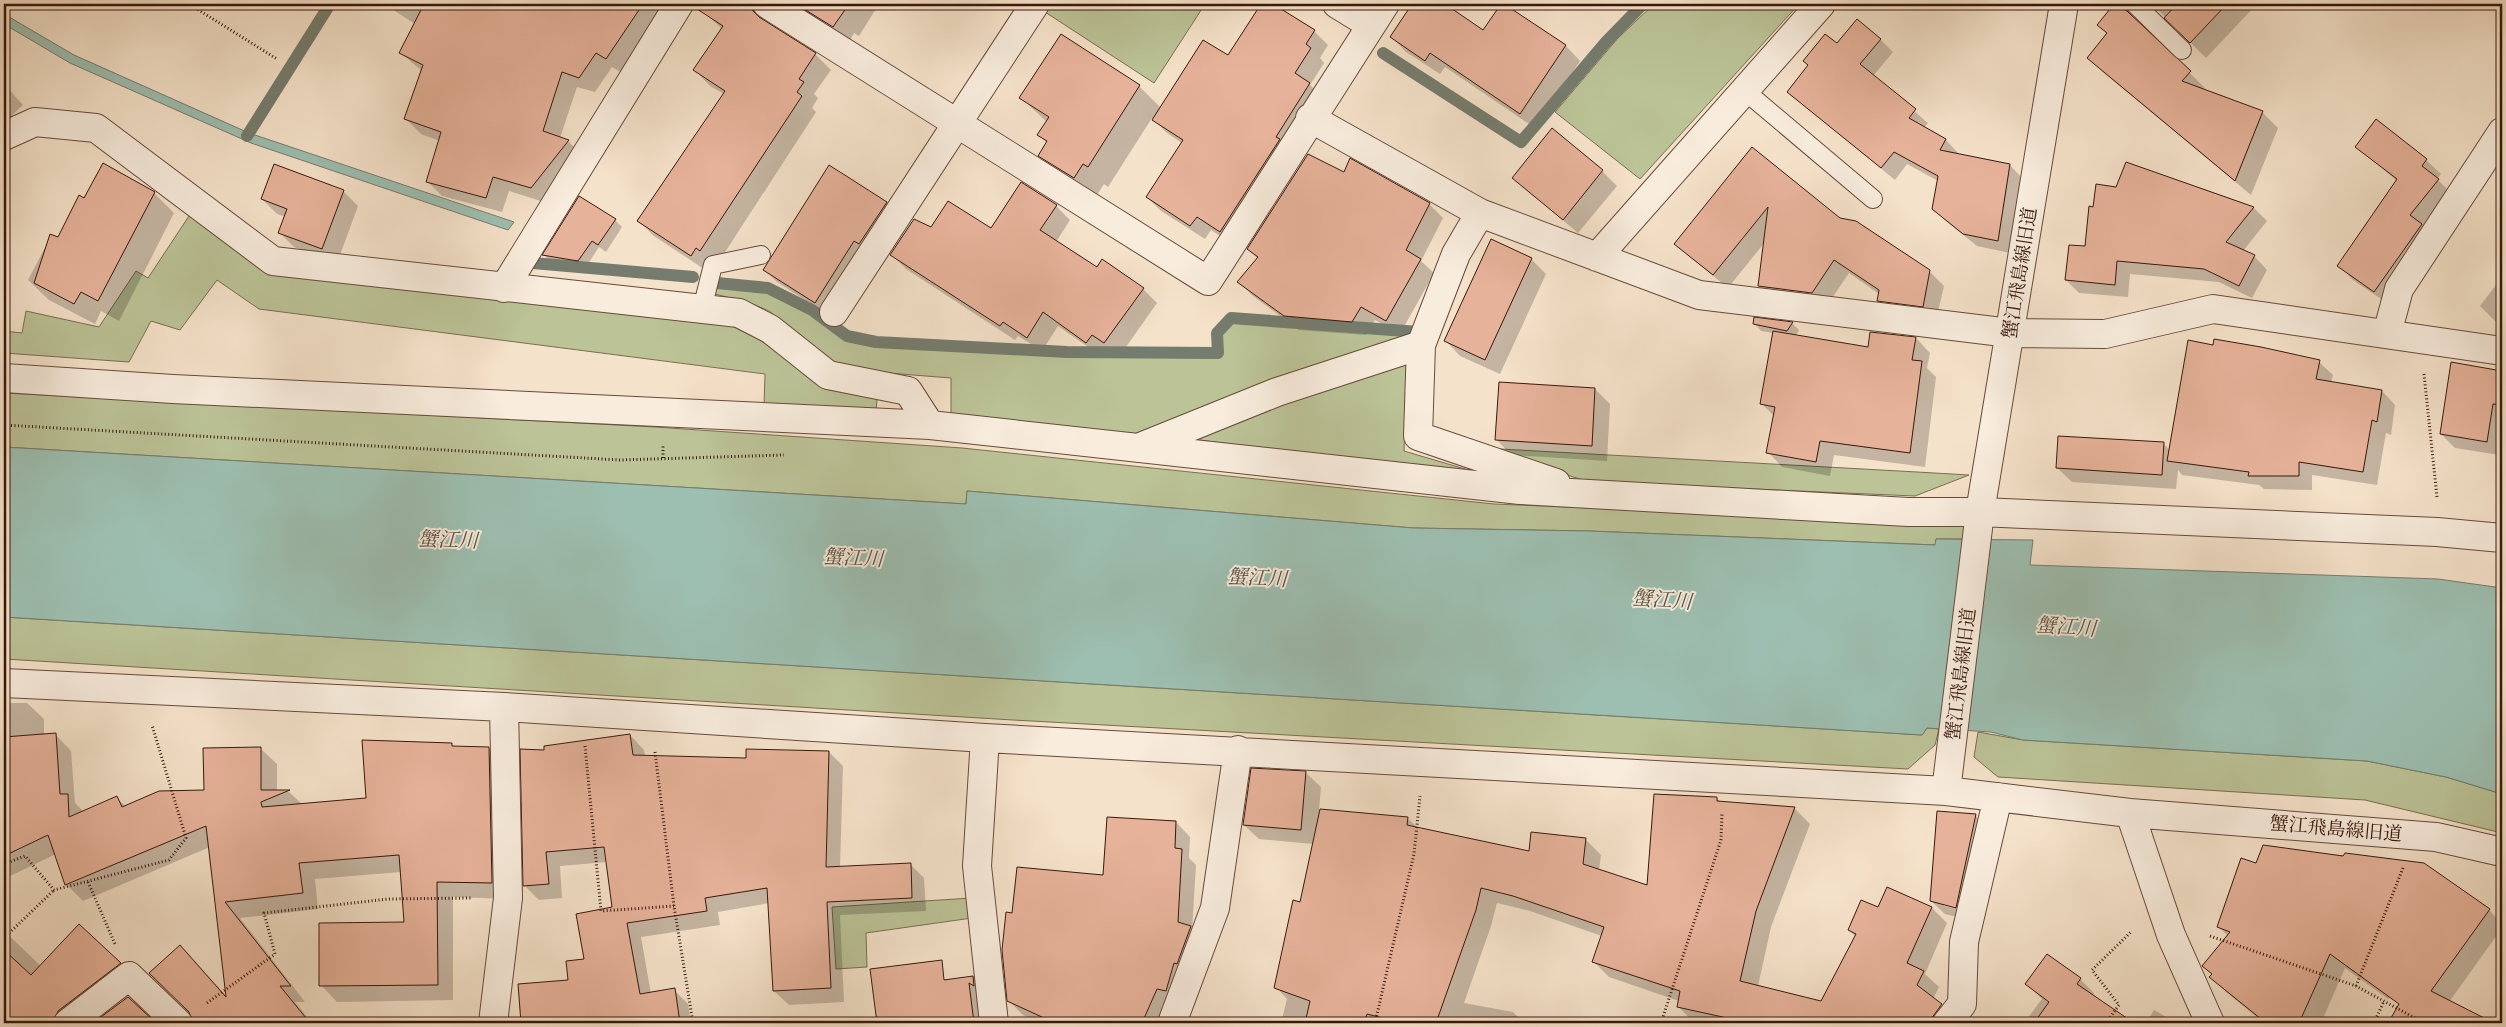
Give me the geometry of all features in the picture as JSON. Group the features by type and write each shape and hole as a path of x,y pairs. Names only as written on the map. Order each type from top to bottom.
{"street":[{"path":"504,288 679,4"},
{"path":"767,4 959,122 1208,281 1310,118 1378,14 1337,4"},
{"path":"834,312 1035,4"},
{"path":"1597,257 1821,4"},
{"name":"蟹江飛島線旧道","path":"2064,4 1979,519 1946,791 2130,813 2436,837 2502,852"},
{"path":"1310,118 1480,214 1699,295 2010,333 2105,334 2213,309 2502,350"},
{"path":"4,136 35,122 96,128 273,261 504,288 739,312 770,329 828,375 908,391 930,425"},
{"path":"2387,334 2399,289 2502,132"},
{"path":"1480,214 1456,254 1421,344 1418,436 1585,492"},
{"path":"1135,449 1277,392 1421,344"},
{"path":"4,378 173,390 930,425 1520,490 1585,492 1908,512 1979,519 2417,532 2502,538"},
{"path":"4,683 141,688 504,707 985,738 1238,750 1946,791"},
{"path":"493,1023 508,898 504,707"},
{"path":"985,738 977,866 994,1023"},
{"path":"1172,1023 1215,908 1238,750"},
{"path":"1947,1023 1962,1004 1964,942 1998,797"},
{"path":"2130,813 2171,936 2210,1023"},
{"path":"68,1023 129,976 178,1023"}],"lane":[{"path":"2135,4 2182,50"},
{"path":"1745,91 1873,199"},
{"path":"702,309 713,265 760,255"}],"path":[{"path":"189,4 277,59"},
{"path":"2420,339 2437,492"},
{"path":"4,425 620,460 790,455"},
{"path":"4,938 54,890 169,860 186,838 141,688"},
{"path":"581,713 601,912 674,906"},
{"path":"651,717 674,906 693,1023"},
{"path":"1375,1023 1414,854 1424,762"},
{"path":"1661,1023 1721,840 1724,779"},
{"path":"2356,986 2415,835"},
{"path":"4,864 25,856 54,890"},
{"path":"88,882 129,976"},
{"path":"203,1006 275,954 264,914 388,899 508,898"},
{"path":"2106,1023 2118,1005 2092,970 2139,924"},
{"path":"2171,936 2199,932 2356,986 2424,1023"},
{"path":"2374,1023 2384,1001"}],"shaded area":[{"path":"1051,4 1205,4 1154,83 1045,12"},
{"path":"1654,4 1799,4 1640,179 1555,112 1618,38"},
{"path":"191,213 267,270 726,323 763,342 827,388 877,397 876,415 764,406 765,374 259,309 217,280 180,330 151,321 129,362 4,353 4,331 22,333 26,311 99,327 136,271 148,278"},
{"path":"716,286 767,292 810,312 848,339 875,345 1222,356 1222,334 1232,322 1416,336 1143,436 951,419 951,378 850,370 828,358 769,311 750,303 715,294"},
{"path":"1407,357 1404,451 1482,474 1483,478 1192,439"},
{"path":"4,393 655,427 962,448 1494,504 1957,523 1967,528 1964,539 1936,539 1936,545 1589,531 1413,528 967,491 966,504 4,447"},
{"path":"1482,448 1969,475 1915,496 1589,482"},
{"path":"4,617 1922,735 1927,728 1939,729 1935,745 1908,769 1013,720 4,659"},
{"path":"1978,732 2023,740 2367,761 2446,777 2502,794 2502,833 2365,800 1998,777 1974,757"},
{"path":"971,898 972,918 866,933 867,967 836,969 832,907"}],"water":[{"path":"4,14 74,55 249,133 514,222 508,230 251,143 70,63 4,24"},
{"name":"蟹江川","path":"4,447 966,504 967,491 1413,528 1589,531 1935,545 1936,539 2033,540 2030,565 2438,579 2502,588 2502,794 2446,777 2367,761 2023,740 1991,732 1927,728 1922,735 4,617"}],"building":[{"path":"424,4 643,4 606,59 596,53 579,78 562,72 543,131 569,140 531,188 493,177 486,198 426,182 441,132 404,119 423,65 399,53"},
{"path":"695,4 751,4 753,11 759,17 816,53 799,79 804,82 797,92 802,96 700,251 696,248 691,256 637,221 725,91 693,70 723,26 694,7"},
{"path":"796,4 849,4 833,27"},
{"path":"1261,4 1273,4 1315,30 1306,44 1311,48 1295,73 1310,83 1276,137 1280,139 1220,232 1197,217 1190,226 1146,197 1183,140 1152,120 1203,40 1228,55"},
{"path":"1412,4 1445,4 1483,30 1501,4 1504,4 1566,45 1520,114 1430,53 1425,61 1390,37"},
{"path":"2114,4 2118,4 2128,12 2191,71 2182,81 2263,111 2235,181 2087,58 2107,33 2097,25"},
{"path":"2177,4 2227,4 2190,43 2164,18"},
{"path":"1857,19 1881,39 1860,64 1916,109 1909,118 1946,139 1940,150 2010,164 1998,241 1963,234 1932,209 1938,176 1894,152 1881,168 1787,92 1808,65 1803,61 1825,34 1837,43"},
{"path":"1061,34 1140,85 1088,167 1083,164 1074,178 1038,156 1047,141 1037,135 1049,117 1019,98"},
{"path":"2376,119 2427,159 2422,166 2439,179 2410,215 2422,224 2374,292 2337,266 2397,179 2355,147"},
{"path":"1552,128 1603,170 1563,220 1512,178"},
{"path":"1752,147 1840,218 1856,221 1930,270 1923,307 1877,301 1879,290 1834,260 1812,293 1758,286 1768,207 1713,275 1674,244"},
{"path":"1308,154 1344,172 1350,158 1430,203 1406,250 1421,259 1386,321 1361,307 1352,322 1284,316 1237,282 1258,257 1247,249"},
{"path":"2126,162 2254,207 2226,242 2255,255 2239,286 2204,269 2117,261 2115,285 2065,280 2069,245 2085,246 2089,206 2093,207 2096,184 2116,187"},
{"path":"103,163 155,192 98,301 81,292 74,304 34,283 50,234 58,237 79,195 84,198"},
{"path":"274,164 344,190 322,249 278,233 287,209 261,199"},
{"path":"829,165 887,202 859,244 854,241 815,303 763,270"},
{"path":"1021,182 1057,205 1040,230 1097,267 1102,259 1144,288 1104,343 1092,335 1086,343 1043,312 1027,338 1003,322 1000,326 890,255 914,219 931,227 948,201 991,228"},
{"path":"579,196 616,219 598,245 592,241 578,261 542,255"},
{"path":"1491,239 1532,258 1485,360 1444,341"},
{"path":"1754,317 1793,322 1787,331 1753,324"},
{"path":"1773,331 1868,347 1870,332 1916,337 1912,360 1922,361 1910,453 1820,441 1816,462 1766,453 1775,407 1760,404"},
{"path":"2214,339 2320,360 2316,379 2382,390 2377,422 2372,420 2363,472 2299,462 2299,476 2248,476 2249,472 2167,461 2188,340 2213,345"},
{"path":"2451,362 2502,371 2502,405 2493,404 2487,442 2440,434"},
{"path":"1499,382 1595,388 1592,446 1495,440"},
{"path":"2058,436 2164,442 2162,475 2056,468"},
{"path":"56,733 60,794 68,794 69,817 117,796 122,807 159,791 204,790 203,748 261,747 261,790 290,790 261,802 262,807 366,798 362,740 452,743 452,746 489,747 492,883 437,882 438,985 319,986 319,923 404,922 399,855 299,863 303,893 225,902 291,986 280,986 310,1023 193,1023 189,1012 149,973 180,945 226,997 206,826 65,885 48,835 4,856 4,737"},
{"path":"630,734 633,755 746,758 746,749 829,751 826,867 911,863 912,898 827,902 831,988 773,991 767,888 705,898 707,911 627,923 640,994 675,988 680,1023 521,1023 518,984 568,980 566,961 584,959 576,914 612,907 604,847 546,852 549,884 523,886 520,749 544,750 544,746"},
{"path":"1251,768 1306,771 1301,830 1243,825"},
{"path":"1654,794 1717,797 1717,801 1795,807 1756,911 1740,981 1821,1001 1856,934 1848,930 1861,900 1878,907 1887,887 1932,907 1907,963 1924,971 1917,985 1942,1004 1928,1023 1750,1023 1677,1007 1680,991 1592,962 1604,927 1513,896 1481,888 1476,910 1436,1023 1402,1023 1367,1014 1364,1023 1305,1023 1310,1001 1274,988 1293,900 1300,902 1320,809 1408,817 1407,825 1529,851 1531,832 1586,838 1583,864 1647,885"},
{"path":"1937,811 1976,814 1956,908 1930,901"},
{"path":"1107,817 1176,821 1175,848 1182,849 1178,922 1191,926 1177,964 1174,963 1166,991 1157,989 1142,1023 1055,1023 1007,1001 1002,950 1006,912 1012,913 1017,867 1103,875"},
{"path":"2263,845 2343,856 2345,853 2424,863 2490,909 2431,991 2494,1023 2388,1023 2399,1004 2330,954 2299,1023 2266,1023 2209,977 2212,974 2202,966 2230,932 2217,927 2241,858 2256,863"},
{"path":"79,924 121,963 58,1011 53,1023 4,1023 4,950 31,975"},
{"path":"2047,954 2081,978 2077,984 2134,1023 2034,1023 2049,1002 2025,984"},
{"path":"942,960 944,980 973,976 974,986 969,983 974,1023 877,1023 870,969"},
{"path":"128,997 156,1023 93,1023"}],"waterway":[{"path":"247,136 330,4"},
{"path":"1383,53 1521,142 1606,42 1643,4"},
{"path":"533,263 693,277"},
{"path":"717,283 768,288 812,310 847,336 876,342 1067,352 1218,353 1217,333 1231,318 1419,332 1422,324"}]}
